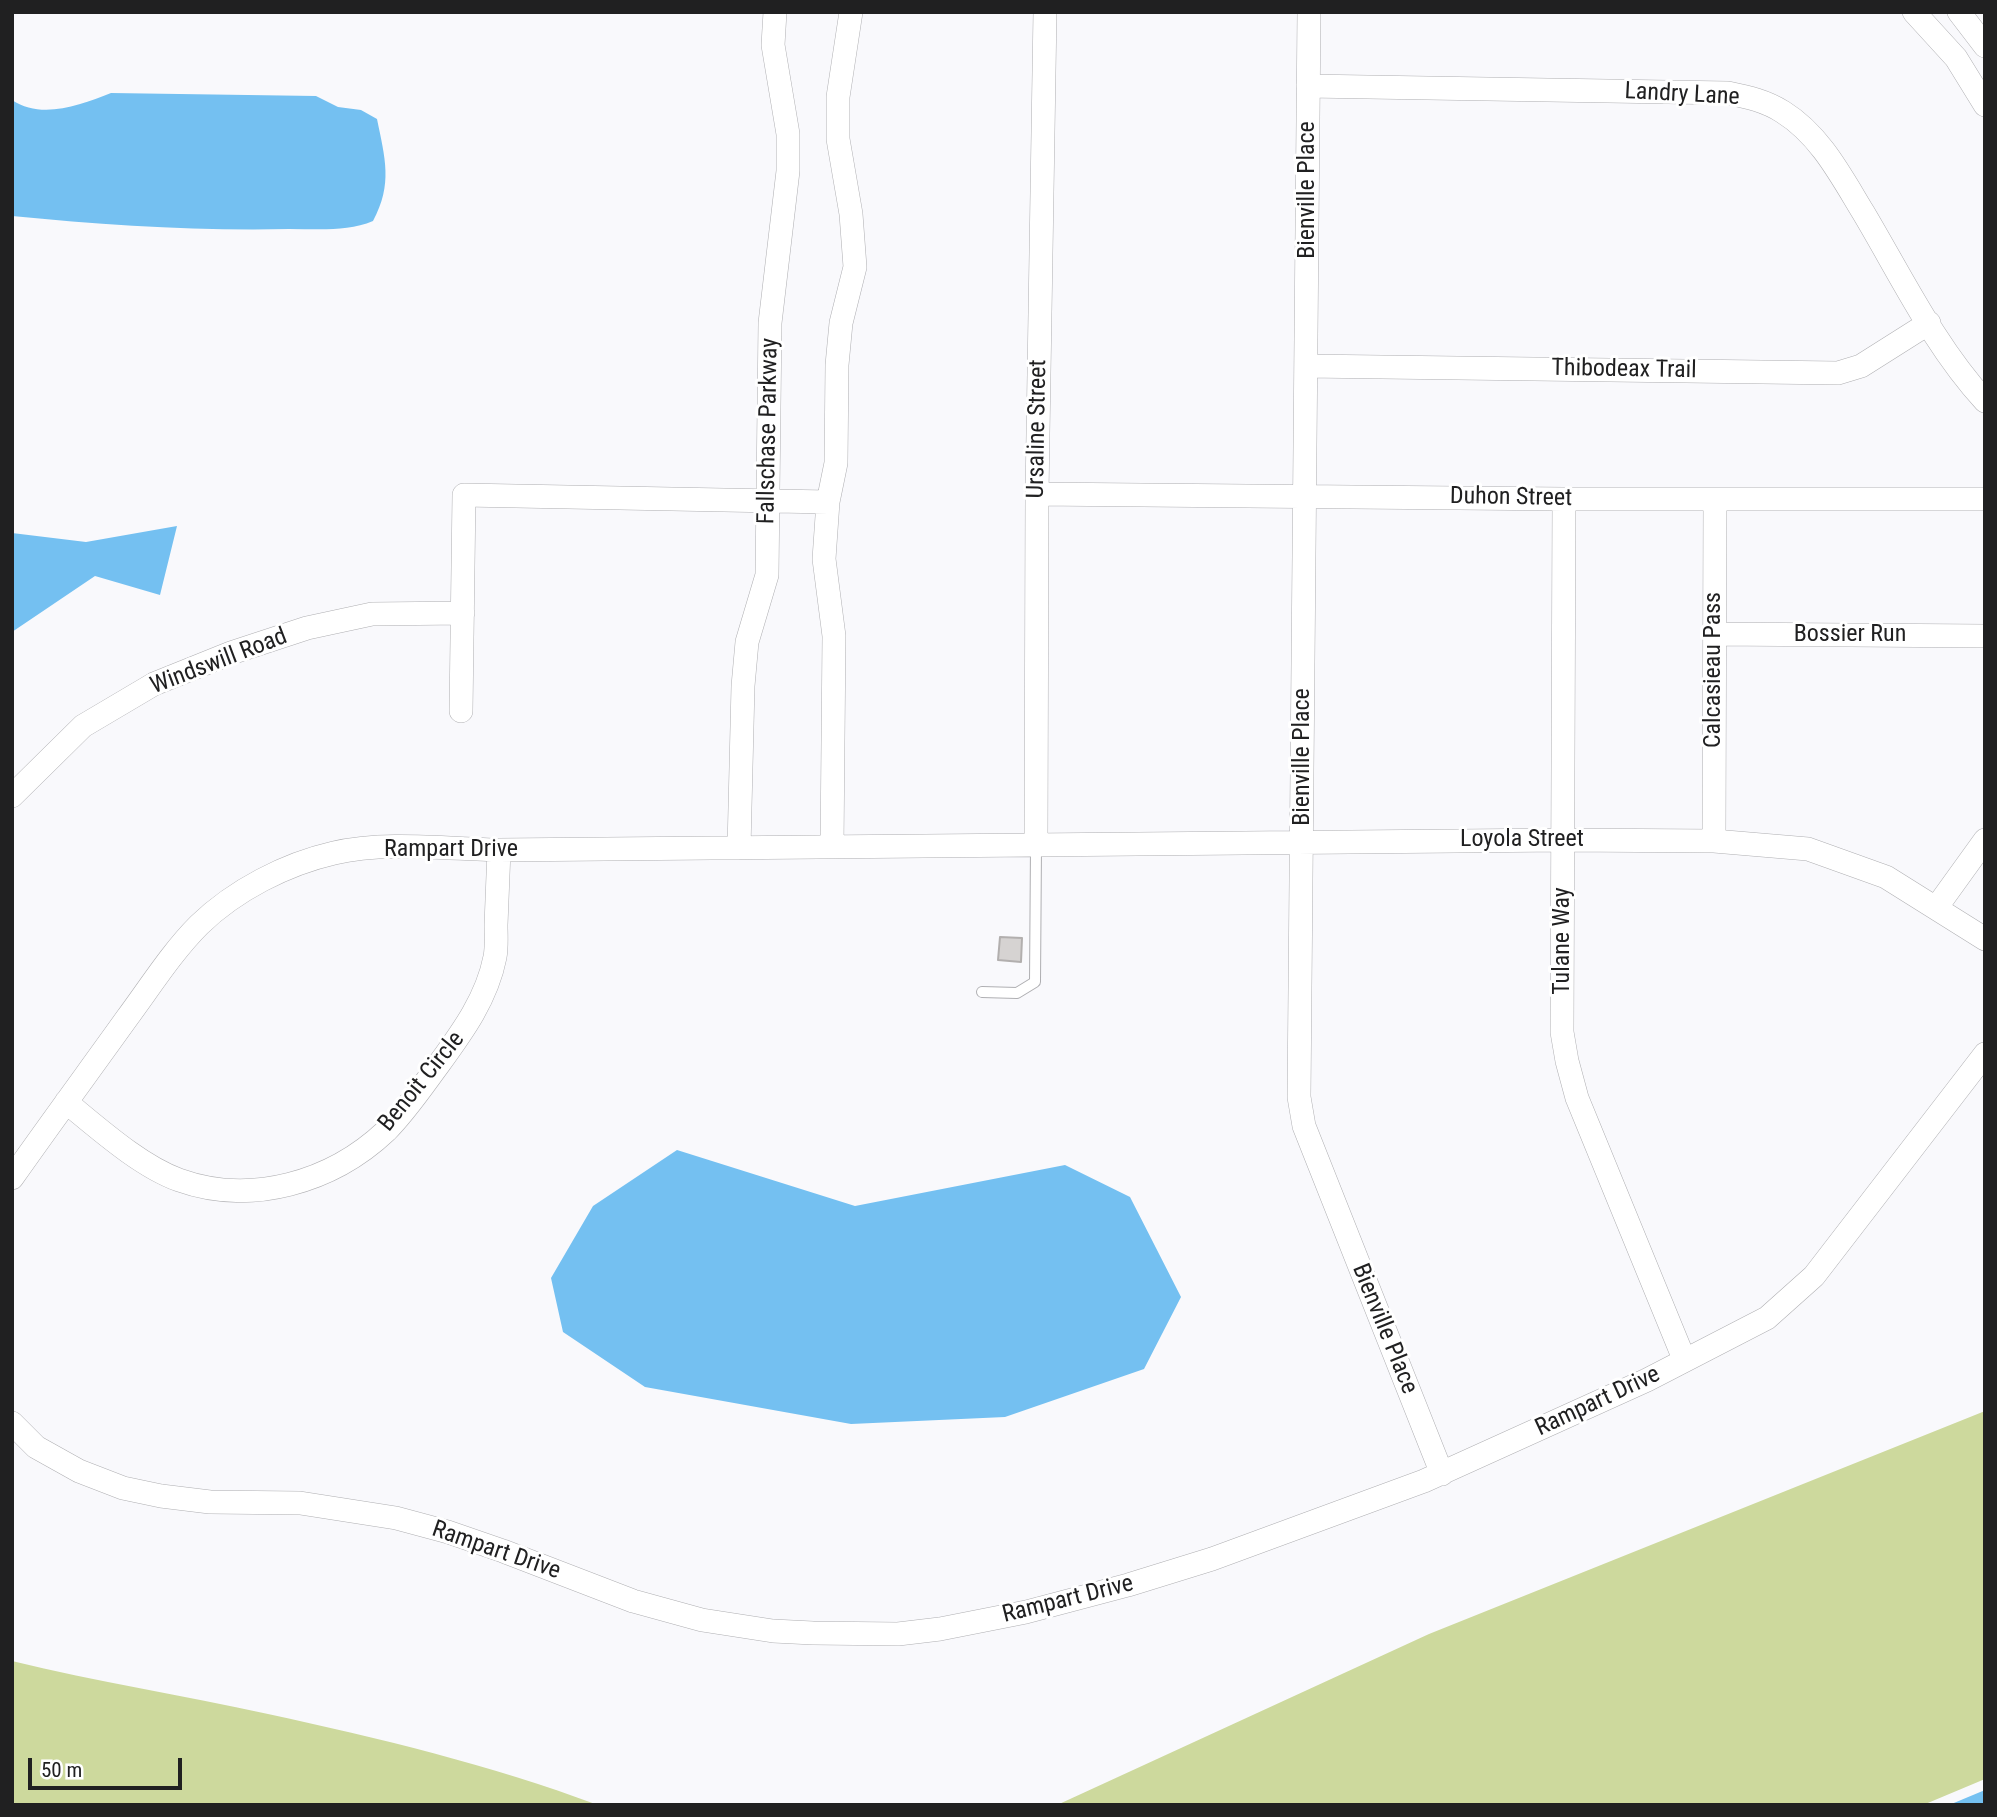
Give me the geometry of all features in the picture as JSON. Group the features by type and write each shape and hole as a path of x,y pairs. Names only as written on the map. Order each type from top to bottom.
{"street":[{"name":"Fallschase Parkway","path":"739,848 743,687 747,642 767,575 770,323 788,171 788,134 774,46 775,12"},
{"path":"832,847 834,636 824,559 828,502 836,463 837,365 841,323 855,267 851,214 838,139 838,97 851,12"},
{"name":"Ursaline Street","path":"1036,846 1037,494 1045,12"},
{"name":"Bienville Place","path":"1309,12 1299,1097 1304,1126 1442,1474"},
{"path":"1914,12 1956,58 1985,105"},
{"path":"1959,12 1985,46"},
{"name":"Landry Lane","path":"1308,86 1728,93 1760,100 1785,113 1808,132 1832,162 1945,349 1985,401"},
{"name":"Thibodeax Trail","path":"1306,366 1838,373 1861,366 1929,323"},
{"name":"Duhon Street","path":"1037,494 1564,499 1985,499"},
{"path":"461,711 464,495 828,502"},
{"name":"Tulane Way","path":"1564,499 1562,1032 1577,1098 1684,1359"},
{"name":"Calcasieau Pass","path":"1714,841 1715,499"},
{"name":"Windswill Road","path":"12,796 83,726 154,684 231,653 307,628 372,614 463,613"},
{"name":"Bossier Run","path":"1714,634 1985,636"},
{"name":"Loyola Street","path":"1036,846 1563,839 1714,841 1808,849 1886,877 1985,939"},
{"path":"1936,908 1985,840"},
{"name":"Rampart Drive","path":"12,1178 158,976 199,926 259,881 335,852 393,847 499,850 1036,846"},
{"name":"Benoit Circle","path":"66,1102 144,1161 178,1180 214,1189 261,1191 309,1180 358,1153 386,1131 404,1110 466,1028 481,1000 495,956 499,850"},
{"name":"Rampart Drive","path":"12,1423 36,1447 79,1471 123,1488 210,1502 300,1503 396,1518 449,1532 662,1610 729,1625 813,1633 898,1634 940,1629 1026,1612 1128,1585 1212,1559 1442,1474 1647,1380 1767,1318 1814,1276 1985,1054"}],"lane":[{"path":"982,992 1017,993 1035,982 1036,846"}],"green space":[{"path":"1985,1411 1985,1779 1923,1805 1057,1805 1429,1634"},
{"path":"12,1661 236,1707 393,1743 517,1777 598,1805 12,1805"}],"water":[{"path":"111,93 316,96 338,107 361,110 377,119 383,146 386,171 379,208 373,221 363,225 321,229 185,228 12,216 12,100 24,106 48,110 74,106"},
{"path":"177,526 160,595 95,576 12,632 12,533 86,542"},
{"path":"677,1150 855,1206 1065,1165 1130,1197 1181,1297 1144,1369 1005,1417 851,1424 645,1387 563,1332 551,1278 593,1206"},
{"path":"1985,1790 1985,1805 1949,1805"}],"building":[{"path":"1000,937 1022,938 1021,962 998,960"}]}
